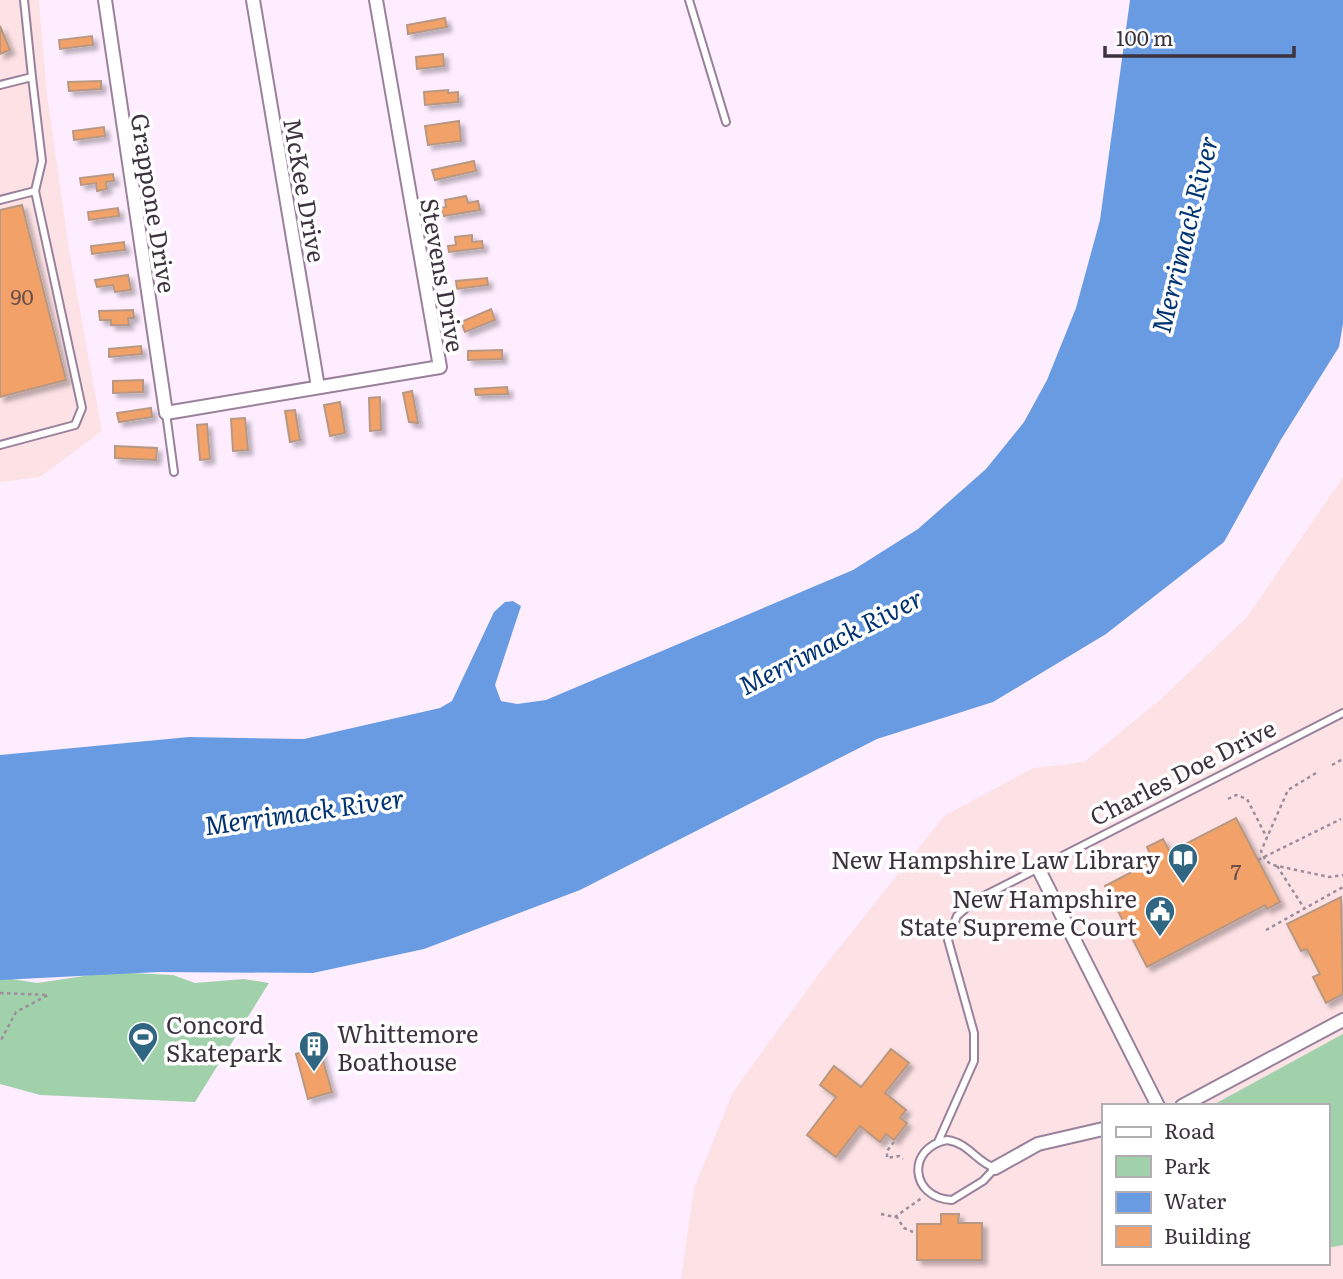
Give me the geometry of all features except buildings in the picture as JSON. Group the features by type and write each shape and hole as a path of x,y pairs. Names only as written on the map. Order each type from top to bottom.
{"street":[{"name":"Grappone Drive","path":"105,0 166,413"},
{"name":"McKee Drive","path":"253,0 318,387"},
{"name":"Stevens Drive","path":"166,413 440,367 376,0"},
{"path":"1038,868 1156,1104"},
{"path":"1186,1104 1343,1020"},
{"name":"Charles Doe Drive","path":"995,1168 1038,1144 1102,1129"}],"lane":[{"path":"0,445 75,425 82,408 35,191 43,161 24,0"},
{"path":"689,0 726,122"},
{"path":"0,85 32,77"},
{"path":"0,200 35,191"},
{"path":"166,413 174,472"},
{"name":"Charles Doe Drive","path":"995,1168 962,1197 942,1199 925,1189 918,1170 923,1153 937,1142 974,1061 974,1033 948,940 957,916 974,901 1343,713"},
{"path":"937,1142 958,1141 987,1166 995,1168"}],"path":[{"path":"1332,765 1343,760"},
{"path":"1316,773 1288,790 1261,851 1266,861 1277,866 1329,877 1343,875"},
{"path":"1228,799 1236,795 1247,799 1266,838"},
{"path":"1258,860 1341,819"},
{"path":"1277,866 1304,908"},
{"path":"1266,930 1343,887"},
{"path":"0,993 48,995 16,1012 0,1042"},
{"path":"894,1142 887,1151 887,1158 899,1156 903,1159"},
{"path":"881,1214 897,1216 924,1196"},
{"path":"897,1216 904,1228 913,1232"}],"shaded area":[{"path":"0,0 39,0 47,94 69,249 102,431 40,477 0,482"},
{"path":"1343,477 1343,1279 681,1279 694,1188 733,1092 820,972 944,816 1033,768 1084,762 1160,700 1247,617"}],"green space":[{"path":"111,972 173,975 195,983 244,979 269,983 195,1102 40,1095 0,1084 0,977 37,983"},
{"path":"1343,1034 1343,1245 1329,1248 1329,1104 1215,1104"}],"water":[{"name":"Merrimack River","path":"1130,0 1343,0 1343,324 1339,347 1280,441 1224,542 1106,634 993,702 877,739 580,890 424,949 313,973 159,972 0,980 0,755 189,737 304,739 440,708 452,701 494,612 505,602 513,601 521,606 495,685 501,701 517,704 546,700 853,570 918,529 986,469 1024,422 1047,380 1076,308 1100,220"}],"place":[{"name":"New Hampshire Law Library","path":"1183,885"},
{"name":"New Hampshire State Supreme Court","path":"1160,938"},
{"name":"Concord Skatepark","path":"143,1064"},
{"name":"Whittemore Boathouse","path":"314,1073"}]}
